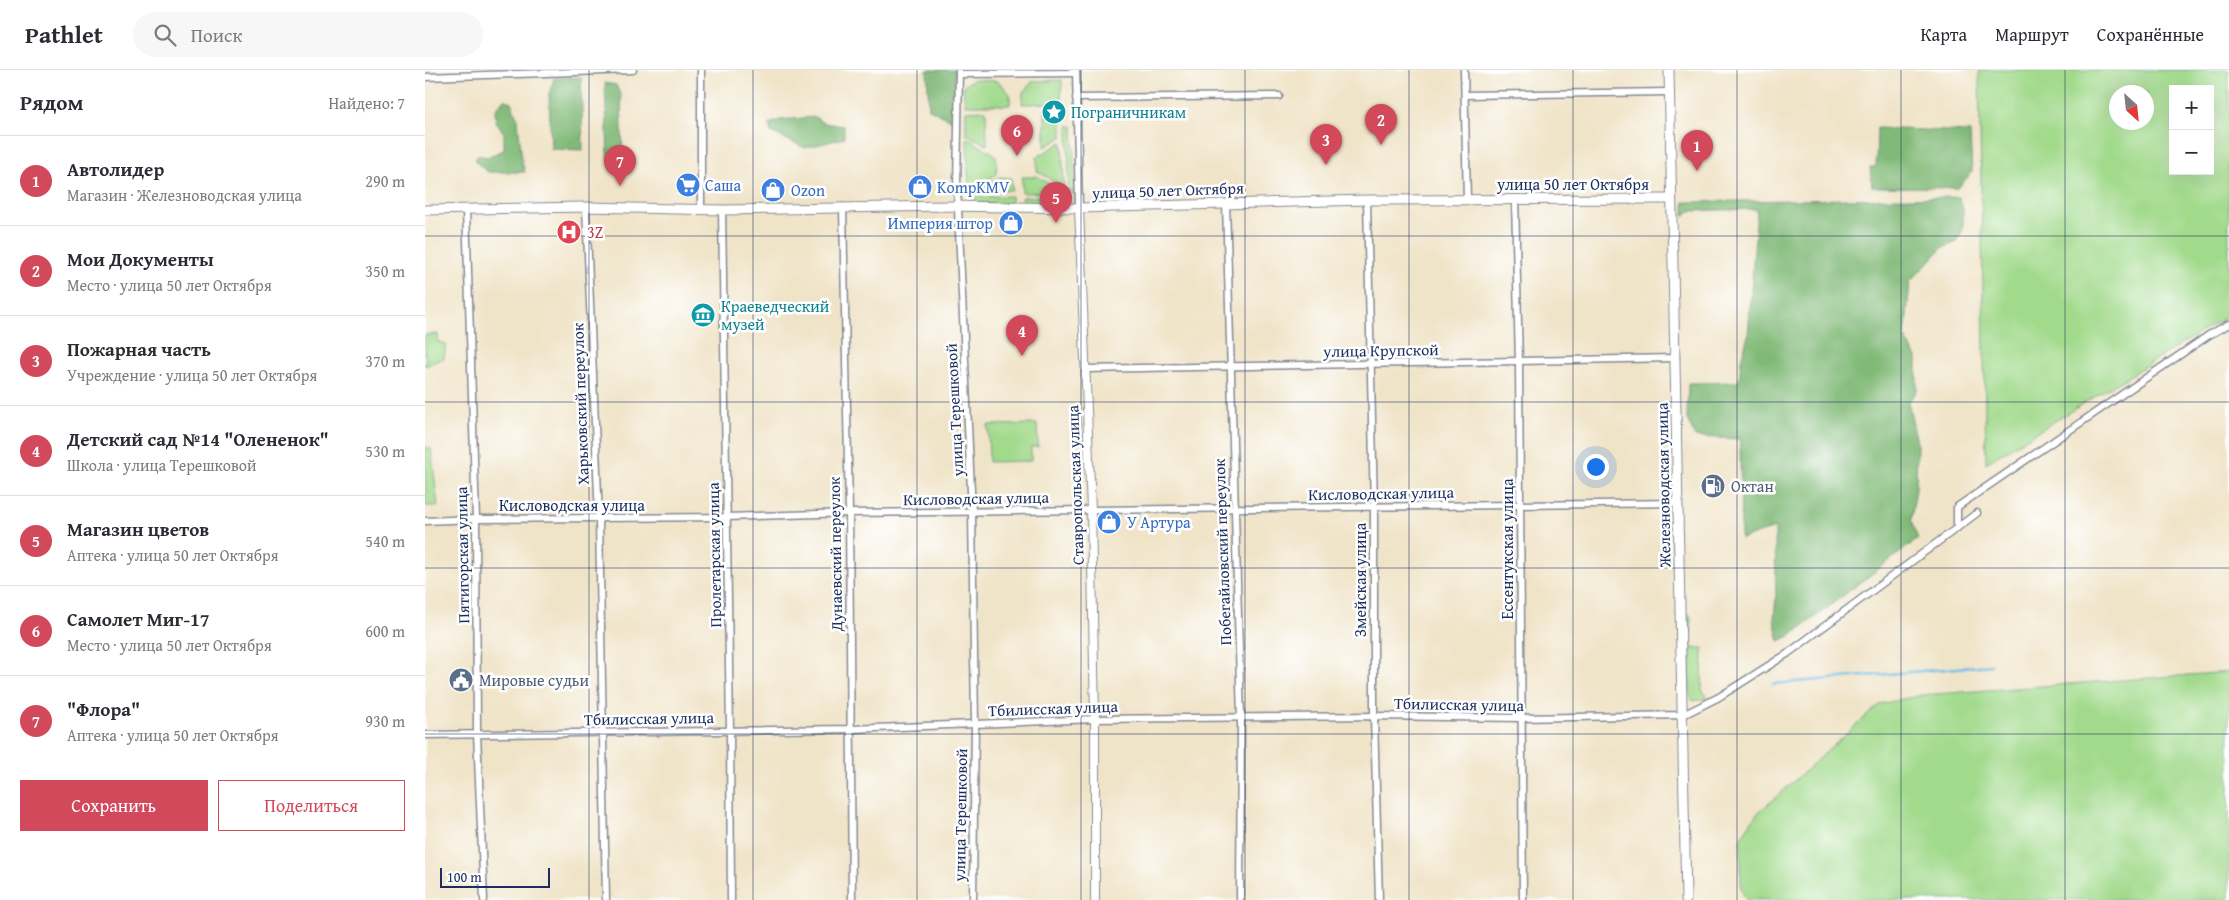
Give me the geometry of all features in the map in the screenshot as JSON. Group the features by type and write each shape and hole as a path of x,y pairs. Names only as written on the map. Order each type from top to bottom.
{"main road":[{"name":"Железноводская улица","path":"1669,70 1686,900"},
{"name":"улица 50 лет Октября","path":"425,210 586,207 701,210 959,206 1079,208 1226,203 1515,198 1671,200"}],"street":[{"path":"425,77 633,70"},
{"path":"701,70 701,210"},
{"path":"1464,70 1467,199"},
{"path":"959,72 1076,72"},
{"name":"улица Терешковой","path":"959,72 957,140 972,512 975,724 973,900"},
{"name":"Ставропольская улица","path":"1076,72 1079,208 1091,510 1095,719 1095,900"},
{"path":"1465,95 1669,92"},
{"path":"1076,98 1279,96"},
{"name":"Ессентукская улица","path":"1515,198 1519,362 1523,900"},
{"name":"Змейская улица","path":"1367,200 1374,508 1374,716 1379,900"},
{"name":"Побегайловский переулок","path":"1226,203 1241,718 1240,900"},
{"name":"Харьковский переулок","path":"586,207 599,519 606,900"},
{"name":"Дунаевский переулок","path":"843,208 849,513 852,900"},
{"name":"Пятигорская улица","path":"466,209 476,519 477,733 484,900"},
{"name":"Пролетарская улица","path":"722,210 731,900"},
{"path":"1957,528 1957,507 2209,335 2229,324"},
{"name":"улица Крупской","path":"1086,369 1676,358"},
{"name":"Кисловодская улица","path":"425,521 727,517 849,513 1678,503"},
{"path":"1683,715 1719,697 1787,654 1977,513"},
{"name":"Тбилисская улица","path":"425,735 851,729 1095,719 1374,716 1521,718 1683,715"}],"green space":[{"path":"927,70 955,70 953,121 929,109"},
{"path":"1979,70 2229,70 2229,315 1986,463"},
{"path":"581,77 583,150 551,149 549,94 554,78"},
{"path":"974,79 998,81 1010,94 1010,105 965,105 963,86"},
{"path":"1062,80 1061,103 1022,104 1023,92 1033,81"},
{"path":"605,83 616,85 621,96 623,164 611,164 608,156"},
{"path":"504,99 511,102 518,120 522,162 525,172 488,172 475,161 478,155 487,157 504,150 504,133 496,121 495,110"},
{"path":"1062,108 1062,137 1045,147 1045,110"},
{"path":"986,110 987,145 966,134 966,111"},
{"path":"815,117 823,123 844,126 844,138 805,148 771,132 769,124 780,120"},
{"path":"1068,126 1073,126 1075,193 1069,191"},
{"path":"1877,128 1970,132 1972,172 1958,188 1872,187 1870,167 1876,167"},
{"path":"967,138 996,155 997,174 969,191"},
{"path":"1062,142 1064,188 1037,171 1037,157"},
{"path":"1035,175 1063,192 1022,193 1022,177 1034,177"},
{"path":"1000,177 1011,178 1012,190 976,192"},
{"path":"1065,195 1065,202 1023,203 1022,197"},
{"path":"1011,196 1011,203 994,204 977,202 968,197"},
{"path":"1959,197 1963,209 1963,229 1957,242 1942,248 1910,282 1905,337 1917,358 1917,391 1908,402 1917,443 1916,489 1911,520 1918,539 1790,636 1779,641 1774,619 1776,596 1775,528 1741,539 1740,439 1695,437 1687,419 1688,383 1739,382 1741,360 1748,336 1757,209 1690,211 1684,216 1684,202"},
{"path":"438,334 438,342 446,344 444,358 425,366 425,335"},
{"path":"1037,424 1038,447 1031,447 1031,461 989,462 988,425"},
{"path":"425,447 431,448 438,506 425,506"},
{"path":"1688,613 1691,616 1691,648 1703,648 1702,690 1707,696 1705,699 1693,701 1690,695"},
{"path":"2229,672 2229,900 1746,900 1741,888 1741,837 1756,815 1880,704 1922,695"}],"waterway":[{"path":"1773,684 1991,665"}],"place":[{"name":"Пограничникам","path":"1054,112"},
{"name":"Мои Документы","path":"1381,145"},
{"name":"Самолет Миг-17","path":"1017,156"},
{"name":"Пожарная часть","path":"1326,165"},
{"name":"Автолидер","path":"1697,171"},
{"name":"Саша","path":"688,185"},
{"name":"\"Флора\"","path":"620,186"},
{"name":"KompKMV","path":"920,187"},
{"name":"Ozon","path":"773,190"},
{"name":"Империя штор","path":"1011,223"},
{"name":"Магазин цветов","path":"1056,223"},
{"name":"3Z","path":"569,232"},
{"name":"Краеведческий музей","path":"703,315"},
{"name":"Детский сад №14 \"Олененок\"","path":"1022,356"},
{"name":"Октан","path":"1713,486"},
{"name":"У Артура","path":"1109,522"},
{"name":"Мировые судьи","path":"461,680"}]}
